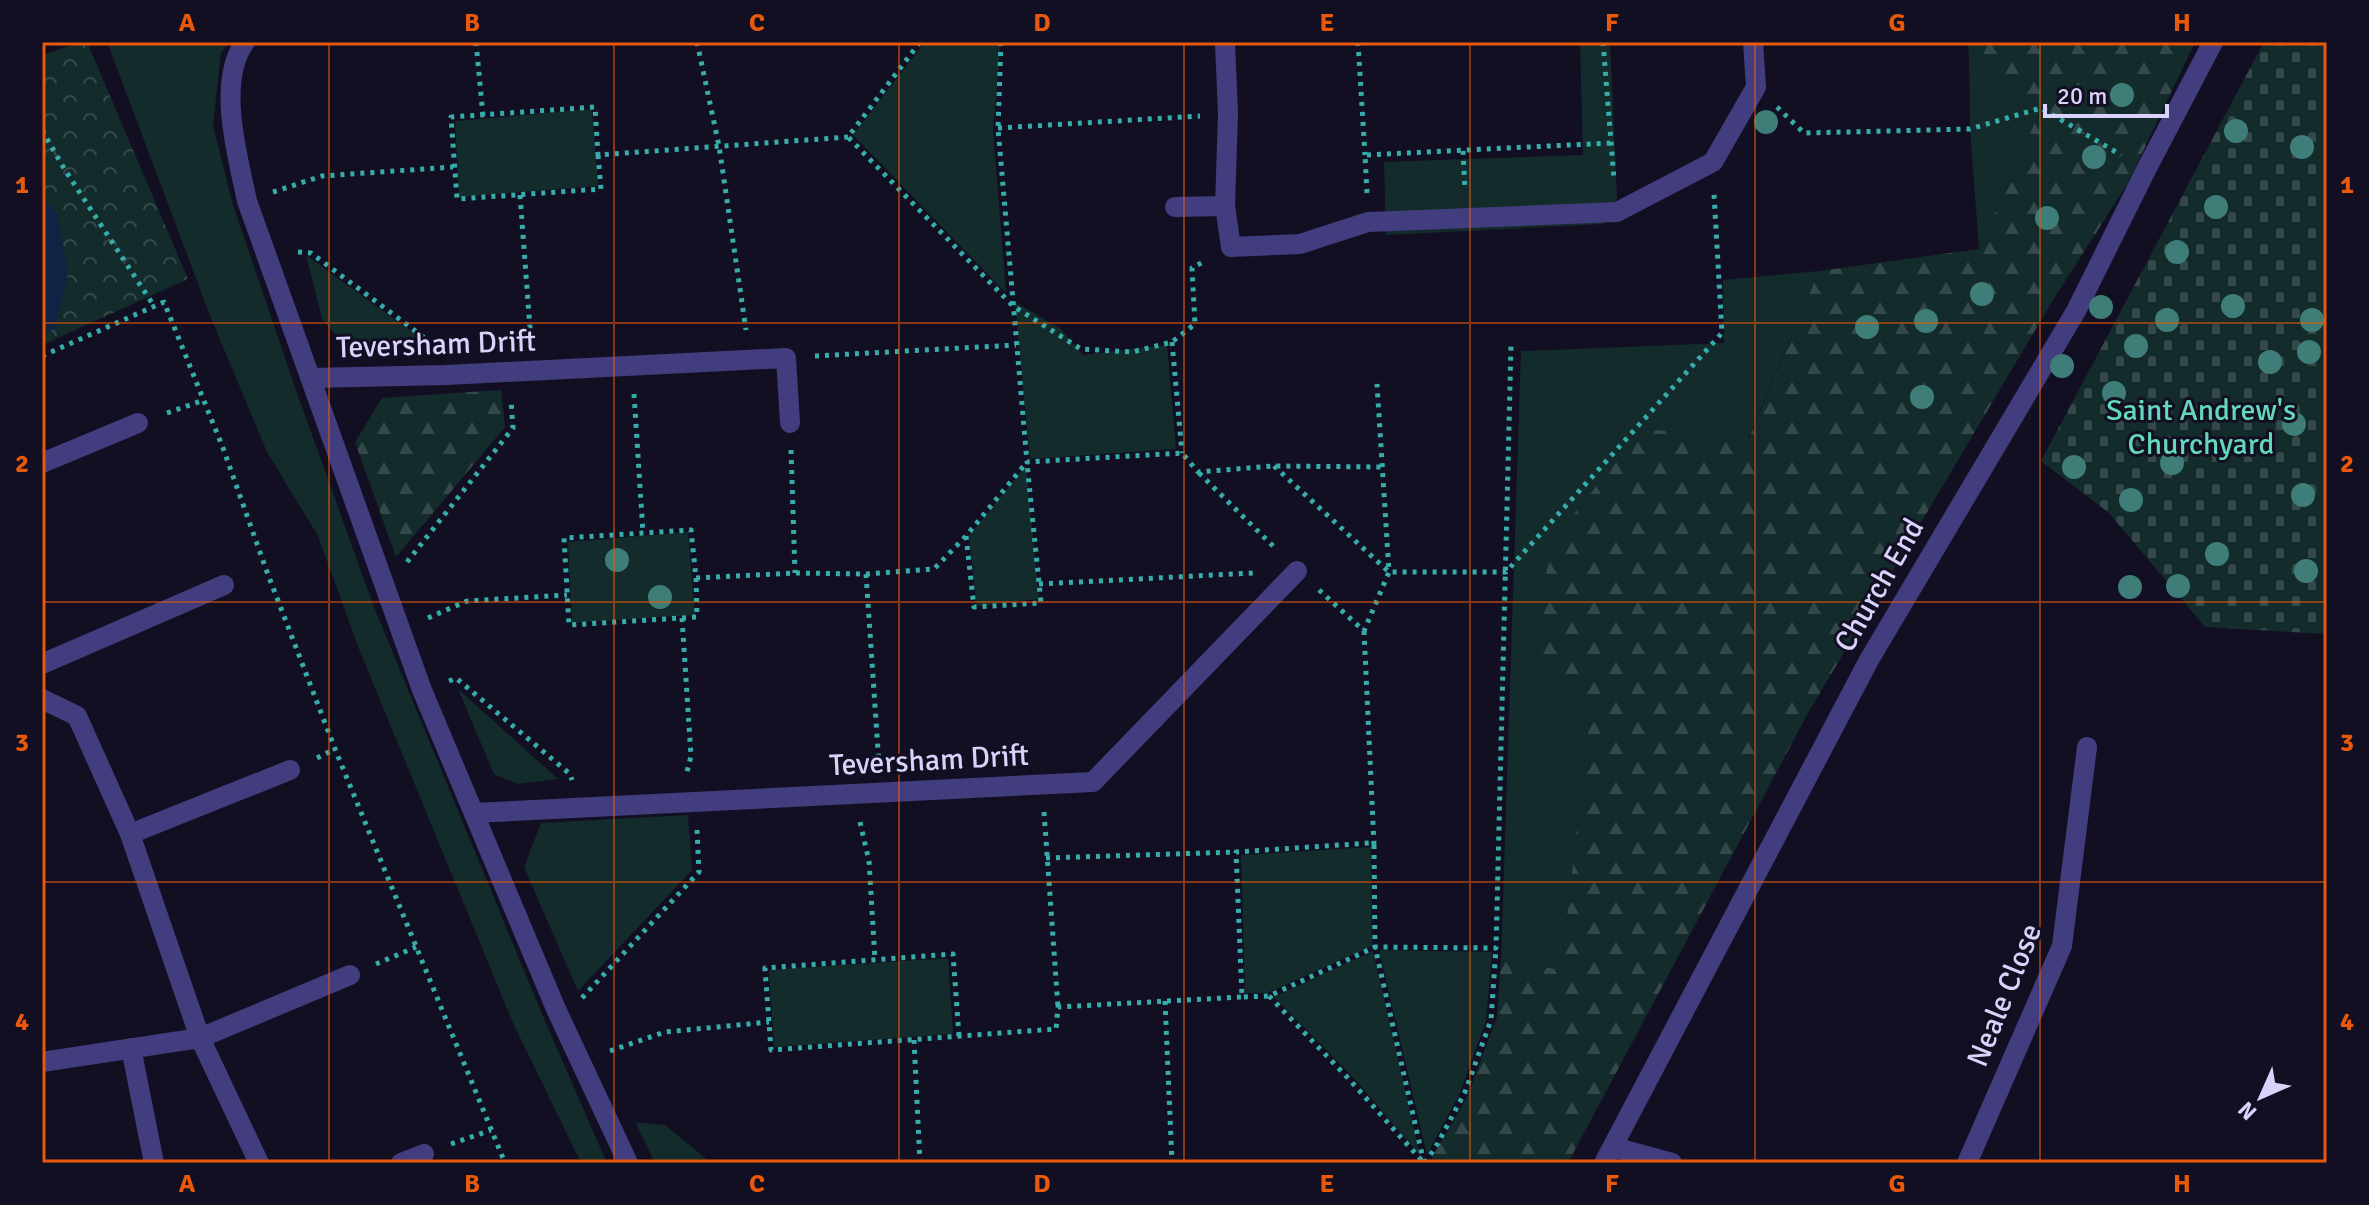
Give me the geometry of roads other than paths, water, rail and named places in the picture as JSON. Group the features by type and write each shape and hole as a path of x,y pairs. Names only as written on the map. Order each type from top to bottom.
{"street":[{"name":"Teversham Drift","path":"245,42 238,51 231,88 232,128 247,201 422,690 556,1009 628,1163"},
{"path":"1225,42 1228,114 1225,206 1231,247 1300,244 1368,222 1617,212 1713,162 1756,87 1753,42"},
{"name":"Church End","path":"1609,1155 1869,660 2076,311 2213,42"},
{"path":"1175,207 1225,206"},
{"name":"Teversham Drift","path":"311,378 446,375 786,358 790,423"},
{"path":"42,463 138,423"},
{"name":"Teversham Drift","path":"474,813 1093,782 1297,571"},
{"path":"42,664 224,585"},
{"path":"42,699 77,716 130,834 200,1038 259,1163"},
{"name":"Neale Close","path":"1967,1163 2062,946 2087,747"},
{"path":"130,834 290,770"},
{"path":"42,1062 200,1038 350,975"},
{"path":"131,1048 154,1163"},
{"path":"401,1163 424,1154"},
{"path":"1609,1155 1672,1163"}],"water":[{"path":"42,197 57,214 68,274 54,329 42,335"}],"park label":[{"name":"Saint Andrew's Churchyard","path":"2201,427"}]}
